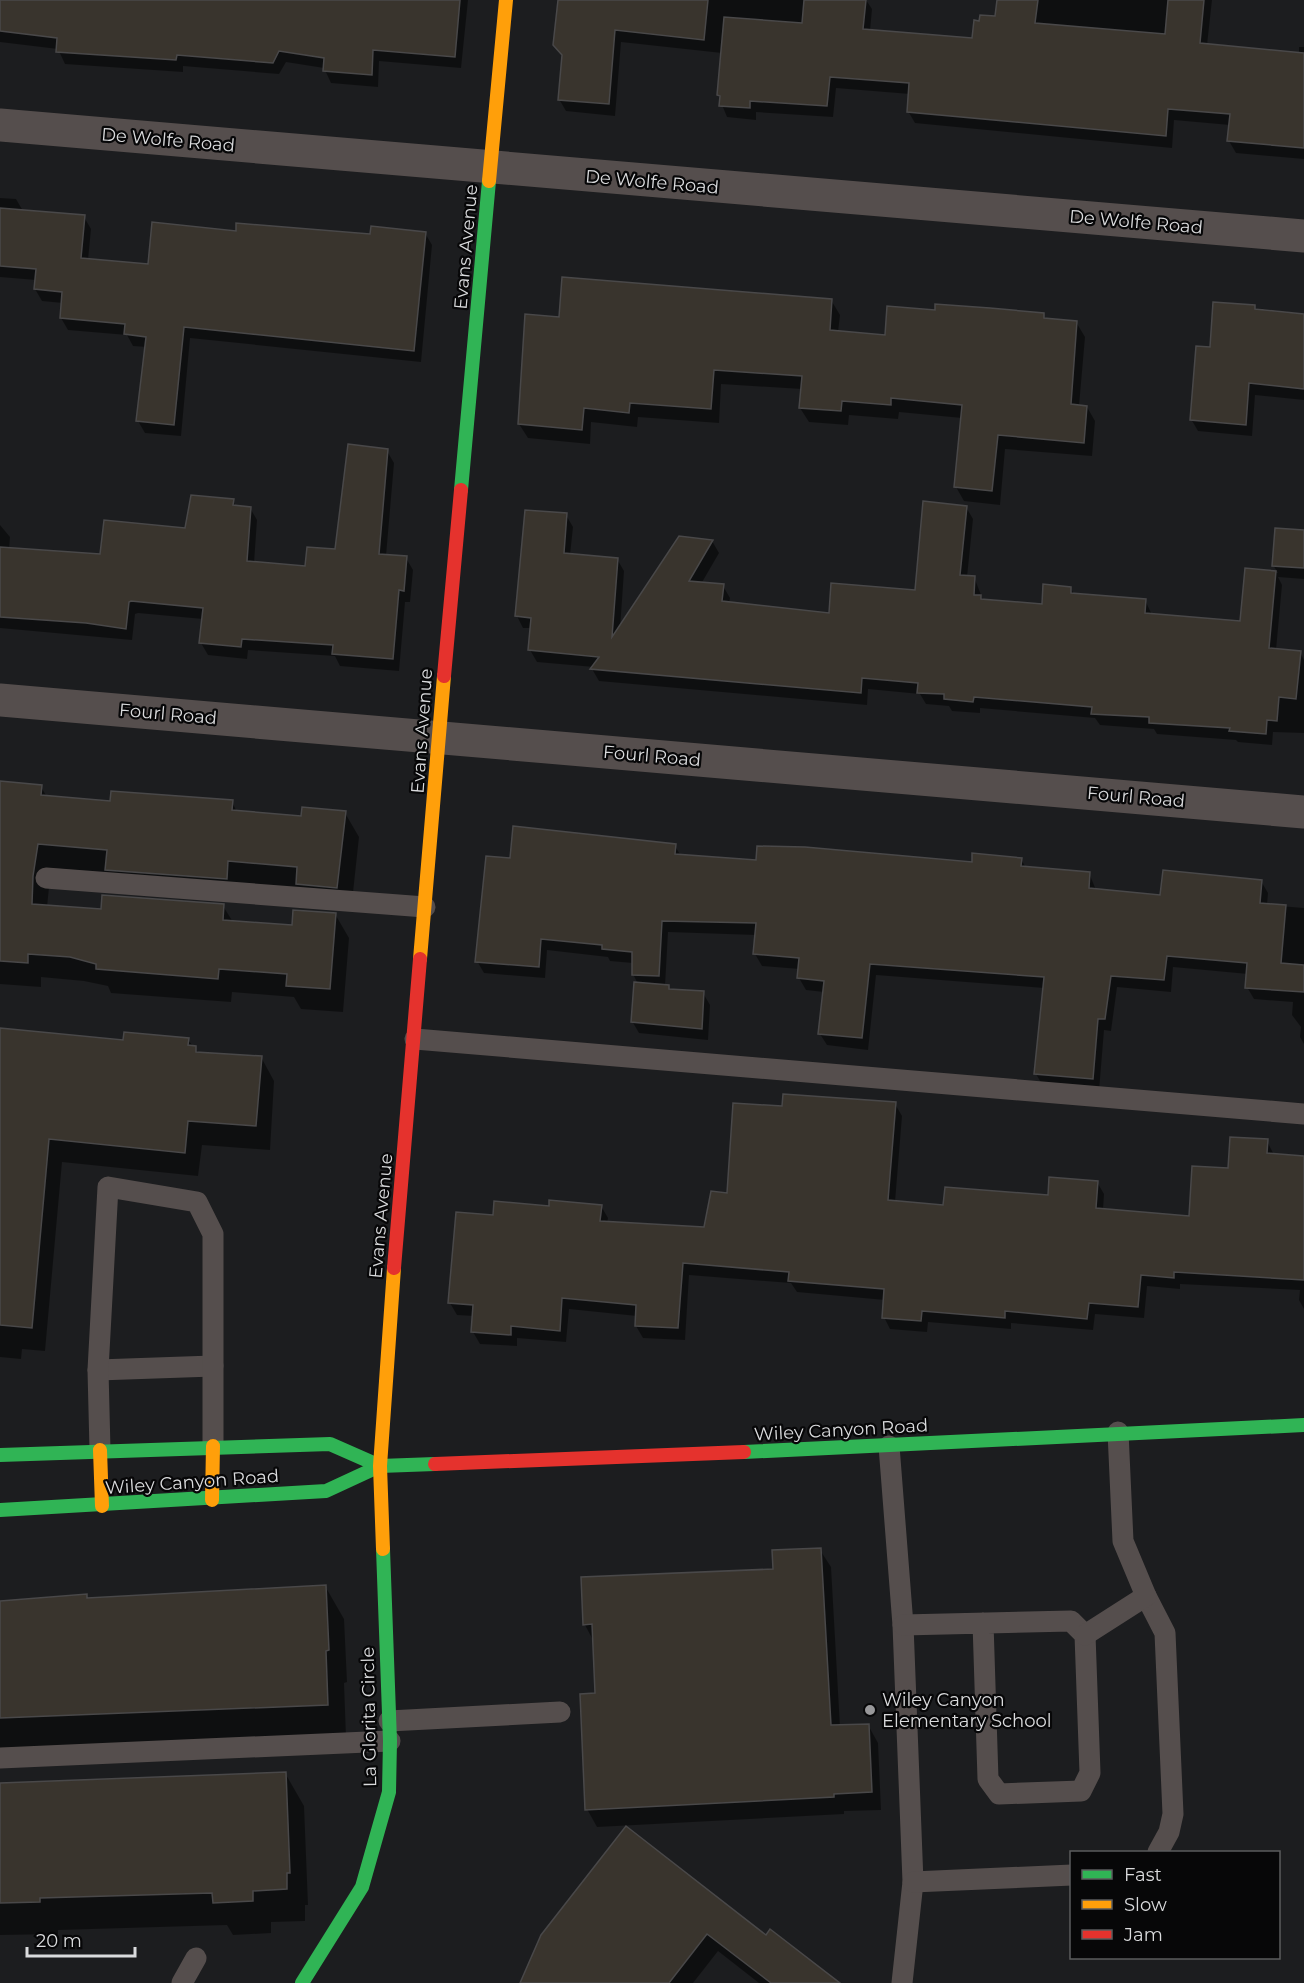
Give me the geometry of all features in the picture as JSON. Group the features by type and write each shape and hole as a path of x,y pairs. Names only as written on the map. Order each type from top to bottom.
{"street":[{"name":"Evans Avenue","path":"380,1466 386,1367 425,908 506,0"},
{"name":"De Wolfe Road","path":"0,125 1304,236"},
{"name":"Fourl Road","path":"0,700 1304,812"},
{"name":"Wiley Canyon Road","path":"0,1510 213,1500 326,1491 380,1466 889,1446 1118,1432 1304,1425"},
{"name":"Wiley Canyon Road","path":"0,1455 213,1446 330,1444 380,1466"},
{"path":"213,1446 213,1500"},
{"path":"100,1450 102,1506"},
{"name":"La Glorita Circle","path":"302,1983 362,1887 389,1792 380,1466"}],"lane":[{"path":"46,878 425,908"},
{"path":"415,1039 1304,1114"},
{"path":"100,1450 98,1370 108,1187 197,1202 213,1234 213,1446"},
{"path":"98,1370 213,1366"},
{"path":"1118,1432 1123,1541 1146,1596 1165,1632 1173,1814 1169,1832 1159,1851"},
{"path":"889,1446 903,1624 913,1882 902,1983"},
{"path":"1085,1635 1146,1596"},
{"path":"903,1624 1071,1621 1085,1635 1090,1773 1081,1791 999,1794 988,1779 983,1623"},
{"path":"0,1758 389,1731 560,1712"},
{"path":"913,1882 1070,1875"},
{"path":"182,1983 196,1958"}],"building":[{"path":"0,0 460,0 455,57 373,50 372,75 323,71 324,58 279,51 273,63 177,55 176,60 56,52 57,38 0,31"},
{"path":"558,0 708,0 704,40 615,30 609,104 558,100 562,55 553,45"},
{"path":"804,0 866,0 863,29 972,38 974,20 979,21 980,15 995,16 997,0 1038,0 1035,23 1165,34 1168,0 1204,0 1200,43 1304,53 1304,148 1227,141 1230,114 1168,109 1166,136 907,112 909,83 830,77 827,106 750,101 750,108 719,106 720,96 717,95 724,17 802,23"},
{"path":"0,208 85,215 81,258 148,264 152,222 236,231 236,223 370,234 371,226 426,232 414,351 184,327 174,425 136,421 146,337 124,334 125,324 60,318 62,292 34,289 36,269 0,266"},
{"path":"562,277 832,299 830,330 885,335 887,306 935,310 935,304 990,308 1044,313 1044,318 1077,321 1071,404 1087,406 1084,443 998,435 992,491 954,487 962,405 891,398 891,405 842,401 841,411 799,408 802,376 714,370 711,409 630,403 629,413 584,408 582,430 518,424 525,314 559,317"},
{"path":"1213,302 1255,305 1255,309 1304,314 1304,389 1249,383 1246,425 1190,420 1196,346 1210,347"},
{"path":"348,444 388,449 379,554 407,556 404,591 399,590 393,659 332,654 333,645 242,639 241,647 199,643 203,608 131,601 126,629 86,623 0,617 0,547 100,554 104,520 185,528 191,495 234,499 233,505 251,507 247,561 305,566 307,547 335,549"},
{"path":"923,501 967,506 960,575 975,576 974,595 981,595 981,599 1042,604 1043,584 1071,587 1071,593 1146,599 1145,613 1240,621 1245,568 1276,571 1269,648 1301,651 1296,699 1279,697 1277,721 1267,720 1266,734 1229,731 1230,728 1149,723 1149,717 1091,714 1092,707 974,697 973,702 944,699 944,694 917,693 918,683 862,678 861,693 590,669 599,657 528,650 531,618 515,616 525,510 567,513 564,553 618,558 612,637 679,536 713,540 689,581 724,584 722,601 829,613 831,583 915,590"},
{"path":"1275,528 1304,530 1304,568 1272,566"},
{"path":"0,781 42,785 41,795 110,801 111,791 233,800 232,810 301,816 302,807 346,811 337,888 296,884 297,867 228,861 227,879 105,870 107,850 38,844 33,876 32,904 101,909 102,895 224,904 223,920 292,925 293,910 336,913 330,989 286,986 287,974 219,969 218,979 96,969 96,964 70,957 28,954 28,963 0,961"},
{"path":"513,826 676,844 675,854 756,860 757,846 805,847 972,862 972,853 1022,858 1021,866 1090,872 1089,888 1160,895 1163,870 1262,880 1260,903 1286,905 1281,963 1304,965 1304,992 1245,988 1247,963 1167,956 1164,980 1111,976 1105,1019 1098,1019 1093,1079 1034,1074 1044,977 870,964 862,1038 818,1034 824,981 797,978 799,958 753,954 756,923 662,921 659,976 632,975 632,952 602,949 602,945 541,939 539,967 475,962 486,856 510,858"},
{"path":"634,982 669,985 669,989 704,991 702,1029 631,1022"},
{"path":"0,1028 123,1040 124,1032 189,1038 188,1045 196,1046 196,1052 262,1056 256,1126 188,1121 185,1153 49,1139 32,1328 0,1325"},
{"path":"783,1094 896,1102 888,1200 943,1205 945,1187 1048,1195 1049,1177 1098,1181 1096,1208 1189,1216 1192,1166 1228,1168 1230,1137 1268,1139 1267,1153 1304,1156 1304,1280 1174,1272 1174,1278 1141,1275 1138,1307 1089,1303 1087,1319 1005,1311 1005,1318 922,1311 921,1321 882,1318 884,1289 788,1281 789,1272 683,1263 678,1328 635,1326 636,1305 562,1298 560,1331 511,1326 511,1335 471,1332 473,1305 448,1303 456,1212 493,1215 494,1201 549,1206 549,1200 602,1205 600,1221 704,1227 711,1191 727,1193 733,1103 782,1106"},
{"path":"821,1548 831,1725 869,1724 872,1792 834,1794 834,1797 585,1810 580,1694 595,1693 592,1624 583,1625 581,1577 773,1569 772,1550"},
{"path":"326,1585 329,1650 326,1651 328,1705 0,1718 0,1601 87,1594 87,1598"},
{"path":"286,1772 290,1873 287,1873 287,1889 253,1891 253,1901 213,1903 212,1893 40,1898 40,1902 0,1903 0,1783"},
{"path":"626,1826 766,1935 770,1929 840,1983 771,1983 707,1934 669,1983 520,1983 541,1935"}],"traffic: fast":[{"path":"461,490 489,181"},
{"path":"744,1452 1304,1425"},
{"path":"0,1455 330,1444 380,1466"},
{"path":"0,1510 326,1491 380,1466 435,1464"},
{"path":"302,1983 362,1887 389,1792 390,1741 383,1549"}],"traffic: slow":[{"path":"489,181 506,0"},
{"path":"420,959 444,676"},
{"path":"383,1549 380,1466 394,1268"},
{"path":"212,1500 213,1446"},
{"path":"100,1450 102,1506"}],"traffic: jam":[{"path":"444,676 461,490"},
{"path":"394,1268 420,959"},
{"path":"435,1464 744,1452"}],"place":[{"name":"Wiley Canyon Elementary School","path":"870,1710"}]}
